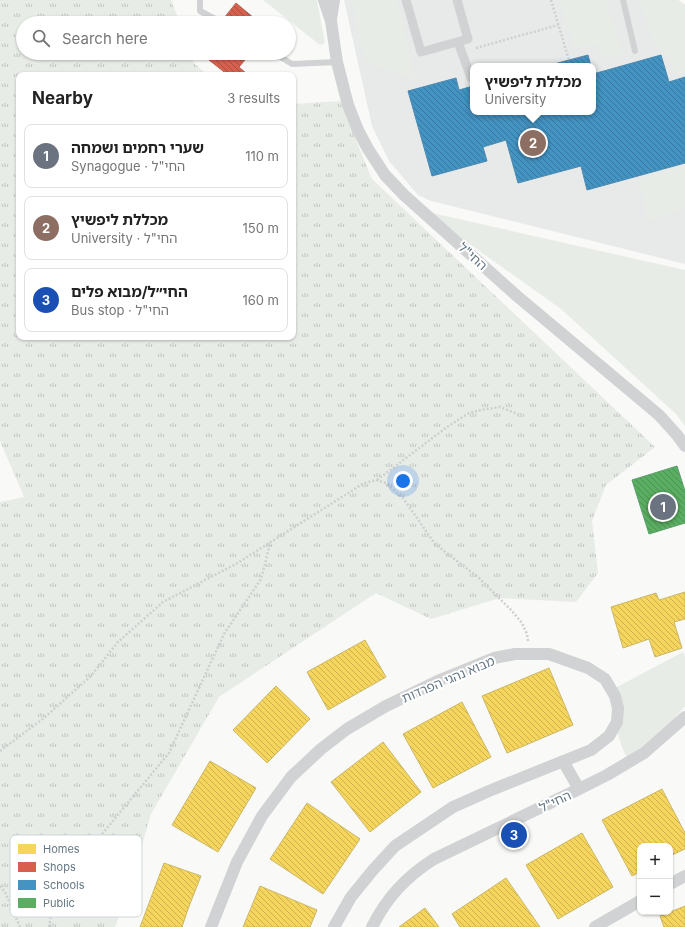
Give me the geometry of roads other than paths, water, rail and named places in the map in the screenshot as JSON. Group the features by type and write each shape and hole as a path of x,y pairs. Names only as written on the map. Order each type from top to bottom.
{"street":[{"name":"החי\"ל","path":"324,0 331,21 341,83 358,130 368,149 386,175 404,195 518,296 658,415 685,446"},
{"name":"החי\"ל","path":"331,21 334,0"},
{"path":"406,0 421,52 468,39 457,0"},
{"path":"458,42 470,75"},
{"name":"מבוא נהגי הפרדות","path":"211,927 237,862 262,816 291,777 321,749 348,729 386,706 440,680 494,658 515,654 549,654 588,668 605,679 615,696 618,708 617,722 609,736 591,750 453,807 395,846 351,897 334,927"},
{"name":"החי\"ל","path":"372,927 401,885 416,871 434,859 579,789 644,753 685,717"},
{"path":"563,761 579,789"},
{"path":"673,882 685,876"},
{"path":"595,927 637,903"}],"lane":[{"path":"200,0 200,11 210,16"},
{"path":"623,0 635,51"},
{"path":"285,60 292,64 337,62"}],"place":[{"name":"מכללת ליפשיץ","path":"533,143"},
{"name":"שערי רחמים ושמחה","path":"663,507"},
{"name":"החי״ל/מבוא פלים","path":"514,835"}]}
